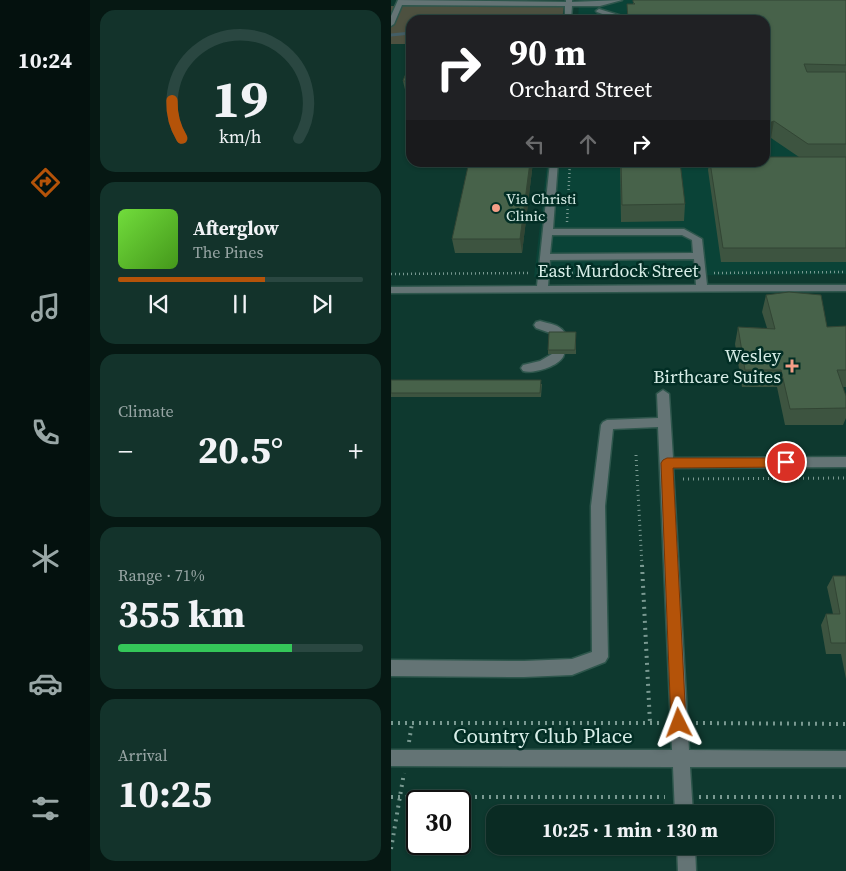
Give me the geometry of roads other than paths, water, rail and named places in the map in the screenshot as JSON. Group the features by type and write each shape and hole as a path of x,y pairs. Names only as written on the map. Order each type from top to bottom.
{"street":[{"path":"391,24 400,2 569,2 600,5 619,0"},
{"path":"568,15 569,2"},
{"path":"600,5 617,15"},
{"path":"542,289 554,167"},
{"path":"547,232 684,232 697,239 702,288"},
{"path":"545,257 699,256"},
{"path":"845,288 846,300"},
{"name":"East Murdock Street","path":"391,290 845,288"},
{"path":"527,368 541,366 558,356 559,333 555,328 540,324"},
{"path":"663,394 683,805"},
{"path":"391,668 524,669 572,667 600,657 598,506 607,426 664,422"},
{"path":"667,463 846,462"},
{"name":"Country Club Place","path":"399,758 846,759"},
{"path":"686,855 687,871"}],"waterway":[{"path":"391,35 406,34"}],"place":[{"name":"Via Christi Clinic","path":"496,208"},
{"name":"Wesley Birthcare Suites","path":"792,366"}]}
